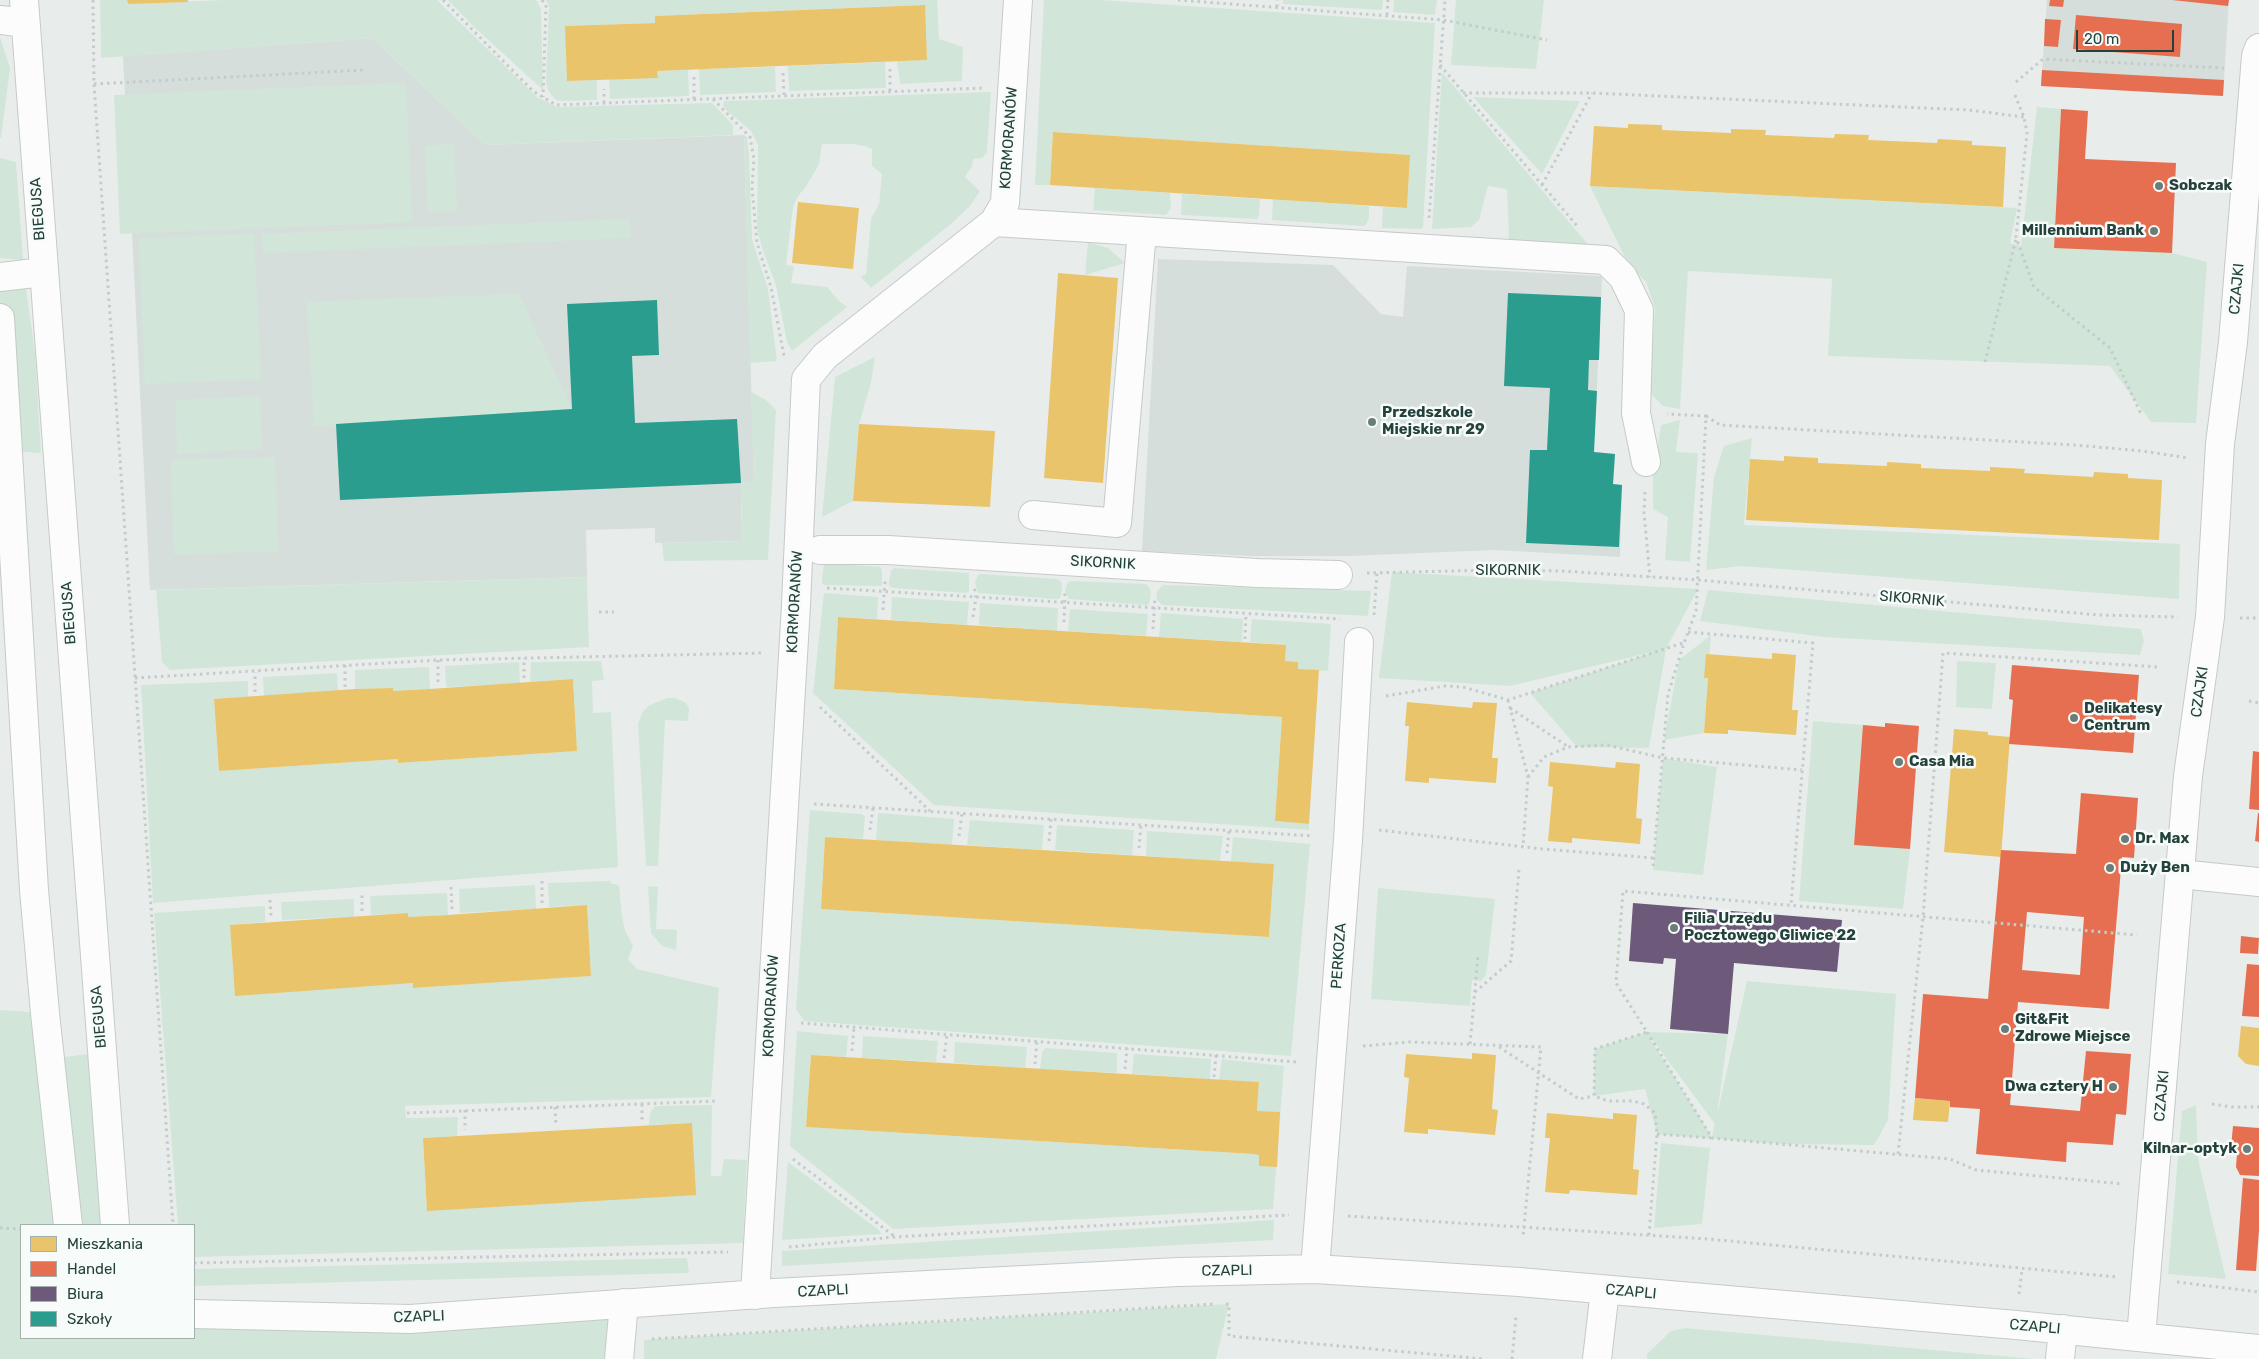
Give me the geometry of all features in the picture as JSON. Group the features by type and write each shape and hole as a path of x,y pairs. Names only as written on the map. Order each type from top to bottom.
{"street":[{"name":"KORMORANÓW","path":"755,1294 796,605 806,379 825,356 994,222 1005,203 1018,0"},
{"name":"BIEGUSA","path":"16,14 43,272 115,1224"},
{"name":"CZAJKI","path":"2141,1337 2158,1280 2180,874 2188,776 2210,617 2220,444 2233,342 2256,56 2259,48"},
{"path":"994,222 1606,260 1623,277 1638,310 1636,413 1646,462"},
{"path":"1033,515 1117,523 1142,231"},
{"path":"0,277 43,272"},
{"path":"0,318 34,880 45,1013 68,1224"},
{"name":"SIKORNIK","path":"820,550 888,550 1256,572 1338,575"},
{"name":"PERKOZA","path":"1314,1269 1366,631"},
{"path":"2180,874 2259,882"},
{"name":"CZAPLI","path":"195,1314 410,1318 755,1294 1178,1272 1314,1269 1519,1282 2063,1329 2259,1348"},
{"path":"1597,1359 1605,1290"},
{"path":"619,1359 624,1303"},
{"path":"2060,1359 2063,1329"}],"path":[{"path":"93,0 94,84 173,1224"},
{"path":"443,0 533,91 556,105 986,88"},
{"path":"542,0 546,5 543,97"},
{"path":"1178,0 1444,20 1546,40"},
{"path":"1276,7 1277,0"},
{"path":"1387,15 1388,0"},
{"path":"1428,219 1445,0"},
{"path":"2016,82 2042,59 2232,68"},
{"path":"1440,65 1606,260"},
{"path":"890,69 890,91"},
{"path":"94,84 364,70"},
{"path":"783,73 784,96"},
{"path":"694,77 694,99"},
{"path":"604,89 604,103"},
{"path":"1463,93 1592,93 1969,110 2024,116"},
{"path":"1542,185 1592,93"},
{"path":"1986,362 2016,237 2027,133 2024,116 2015,95"},
{"path":"712,99 750,137 754,159 752,187 756,244 771,287 785,359"},
{"path":"2016,237 2034,287 2110,348 2141,414"},
{"path":"1636,413 1706,416 1720,425 2075,445 2142,451 2190,458"},
{"path":"1653,866 1668,694 1696,611 1706,416"},
{"path":"1646,462 1644,514 1650,577"},
{"name":"SIKORNIK","path":"1338,575 1562,571 1698,580 2099,615 2184,617"},
{"path":"1366,631 1377,573"},
{"path":"826,588 1326,618"},
{"path":"883,610 884,592"},
{"path":"973,617 976,597"},
{"path":"1064,622 1066,603"},
{"path":"1153,629 1155,608"},
{"path":"599,612 614,612"},
{"path":"1245,639 1246,614"},
{"path":"1688,632 1813,643 1791,905"},
{"path":"1377,697 1445,686 1463,688 1508,700 1684,643"},
{"path":"135,678 438,660 769,653"},
{"path":"1898,1154 1923,916 1942,653 2158,667"},
{"path":"524,658 524,678"},
{"path":"438,660 438,684"},
{"path":"345,665 345,686"},
{"path":"255,672 255,692"},
{"path":"1508,700 1528,777 1523,846"},
{"path":"814,701 931,812"},
{"path":"2249,701 2259,703"},
{"path":"1510,707 1568,747"},
{"path":"1528,777 1544,757 1568,747 1607,745 1663,758 1802,770"},
{"path":"811,804 1313,836"},
{"path":"870,830 873,808"},
{"path":"960,836 962,813"},
{"path":"1049,841 1051,819"},
{"path":"1139,848 1141,825"},
{"path":"1227,852 1228,830"},
{"path":"1376,830 1654,858"},
{"path":"1475,992 1511,961 1519,870"},
{"path":"542,881 542,904"},
{"path":"451,887 452,908"},
{"path":"1712,1138 1616,983 1623,891 1651,891 2137,935"},
{"path":"362,893 362,911"},
{"path":"270,900 271,917"},
{"path":"1470,1044 1478,956"},
{"path":"800,1023 1297,1062"},
{"path":"852,1051 854,1027"},
{"path":"1594,1096 1595,1049 1647,1032"},
{"path":"944,1058 946,1034"},
{"path":"1034,1064 1036,1041"},
{"path":"1362,1046 1409,1042 1541,1047 1522,1237"},
{"path":"1497,1045 1538,1074 1579,1099 1594,1096 1608,1101 1633,1101 1644,1104 1654,1113 1657,1134 1649,1235"},
{"path":"1125,1069 1126,1048"},
{"path":"1214,1077 1216,1055"},
{"path":"407,1113 716,1100"},
{"path":"642,1104 642,1121"},
{"path":"2212,1104 2232,1107 2259,1107"},
{"path":"556,1107 556,1125"},
{"path":"465,1110 465,1130"},
{"path":"1657,1134 1950,1158 1976,1170 2124,1184"},
{"path":"790,1157 894,1237"},
{"path":"1340,1215 1649,1235 2022,1270 2158,1280 2259,1292"},
{"path":"0,1228 20,1229"},
{"path":"2018,1294 2022,1270"},
{"path":"644,1340 1229,1304 1229,1336 1484,1359"},
{"path":"1512,1359 1516,1316"}],"shaded area":[{"path":"2047,0 2229,0 2223,96 2041,86"},
{"path":"372,38 486,145 744,135 754,482 741,483 742,541 655,543 655,528 586,530 587,577 150,590 123,56"},
{"name":"Przedszkole Miejskie nr 29","path":"1158,259 1333,265 1381,314 1403,317 1407,266 1602,276 1594,452 1615,454 1613,484 1622,485 1620,557 1495,550 1350,556 1252,556 1142,551"}],"green space":[{"path":"100,0 127,0 128,4 224,0 437,0 537,97 557,107 712,103 733,125 733,135 486,145 372,38 101,58"},
{"path":"448,0 536,0 541,9 543,90 473,26"},
{"path":"546,0 937,0 939,39 963,47 962,81 900,84 897,61 927,60 924,5 655,16 655,23 566,26 567,81 597,80 597,100 556,100 549,92 546,83 549,7"},
{"path":"1044,0 1101,0 1435,23 1423,227 1421,229 1382,228 1383,207 1407,208 1410,155 1053,132 1050,185 1035,185"},
{"path":"1283,0 1383,0 1382,10 1283,4"},
{"path":"1394,0 1437,0 1435,15 1393,12"},
{"path":"1456,0 1544,0 1536,69 1451,65"},
{"path":"0,37 10,68 1,138 0,138"},
{"path":"885,62 886,88 789,91 788,66"},
{"path":"775,67 776,92 700,95 699,69"},
{"path":"688,70 689,96 610,99 609,79 657,77 657,71"},
{"path":"1442,72 1591,248 1509,241 1507,189 1488,186 1479,220 1471,227 1432,229"},
{"path":"406,83 412,222 120,234 114,95"},
{"path":"991,92 987,152 982,158 973,159 972,166 965,177 980,191 970,206 951,224 871,288 861,277 866,274 871,219 879,204 882,174 872,166 872,149 868,147 854,144 822,144 819,164 793,207 786,265 794,266 791,283 827,287 847,307 792,351 787,342 776,285 757,229 758,145 751,131 727,111 723,105 724,101"},
{"path":"1473,97 1580,101 1542,174"},
{"path":"2037,107 2061,109 2054,247 2172,253 2207,262 2196,423 2151,422 2110,366 1828,356 1832,279 1688,271 1680,409 1663,406 1649,392 1655,308 1646,282 1628,264 1590,186 2017,208 2010,243 2021,246"},
{"path":"744,135 747,137 749,156 752,239 768,289 777,361 750,363"},
{"path":"454,144 457,211 428,212 425,146"},
{"path":"0,158 16,162 23,260 0,258"},
{"path":"1095,188 1170,193 1171,208 1166,215 1093,210"},
{"path":"1182,194 1260,199 1259,215 1257,219 1181,215"},
{"path":"1273,199 1369,206 1369,218 1366,225 1363,226 1272,220"},
{"path":"629,219 630,238 263,253 262,234"},
{"path":"254,234 261,379 145,384 139,238"},
{"path":"1088,242 1108,248 1125,263 1085,275"},
{"path":"24,274 35,353 41,453 9,451 0,318 0,277"},
{"path":"519,294 572,409 314,426 307,302"},
{"path":"875,357 871,383 859,424 853,501 822,517 835,377"},
{"path":"751,392 766,400 776,410 768,560 664,561 662,543 742,541 741,483 754,481"},
{"path":"260,396 262,449 177,454 176,400"},
{"path":"1680,420 1676,452 1698,453 1690,562 1665,560 1668,517 1653,509 1653,476 1661,425"},
{"path":"1752,438 1744,525 2180,544 2179,599 1741,566 1706,570 1714,477 1724,446"},
{"path":"275,457 278,551 174,555 171,460"},
{"path":"824,563 880,567 882,570 882,586 822,584"},
{"path":"894,568 969,573 969,592 893,588 889,586 889,583 891,571"},
{"path":"1392,572 1698,589 1666,649 1649,748 1577,747 1530,693 1657,651 1510,686 1379,678"},
{"path":"978,575 1058,579 1062,583 1061,596 1059,599 1055,599 978,593 975,582"},
{"path":"587,577 589,647 170,670 162,662 156,590"},
{"path":"1068,582 1146,584 1151,590 1150,601 1148,605 1144,605 1069,599 1065,590"},
{"path":"1163,585 1371,591 1368,616 1162,605 1156,599 1157,591"},
{"path":"1708,590 2141,629 2144,641 2140,655 1824,637 1700,621"},
{"path":"824,593 878,597 877,619 838,617 834,689 1282,717 1275,821 1309,824 1309,830 934,805 813,693"},
{"path":"892,597 969,602 967,625 891,620"},
{"path":"980,603 1058,608 1057,631 979,625"},
{"path":"1070,609 1148,614 1146,636 1068,631"},
{"path":"1161,613 1243,619 1242,642 1159,637"},
{"path":"1252,619 1331,624 1328,671 1298,669 1298,662 1285,661 1286,645 1250,642"},
{"path":"1711,635 1704,733 1664,740 1679,660"},
{"path":"601,661 604,680 592,681 593,713 611,712 618,867 153,903 141,685 248,681 248,697 214,699 219,771 398,759 398,763 577,751 573,679 530,682 531,662"},
{"path":"1957,661 1996,663 1992,709 1956,707"},
{"path":"519,662 520,684 446,687 445,666"},
{"path":"429,667 430,689 393,691 393,688 355,689 355,670"},
{"path":"337,673 338,691 264,696 263,677"},
{"path":"667,698 675,698 686,703 689,708 688,721 665,720 658,866 646,866 638,724 642,713 648,706"},
{"path":"1813,721 1863,725 1854,845 1910,849 1903,909 1799,901"},
{"path":"1663,758 1717,767 1703,875 1653,870"},
{"path":"810,810 861,814 865,816 863,839 825,837 821,909 1269,937 1274,864 1231,862 1233,837 1310,844 1291,1056 804,1021 796,1009"},
{"path":"878,813 954,819 952,845 876,840"},
{"path":"970,820 1044,825 1042,850 967,845"},
{"path":"1057,825 1134,830 1132,855 1055,850"},
{"path":"1147,831 1223,836 1220,861 1146,856"},
{"path":"611,881 610,883 619,885 622,917 625,930 633,946 628,959 637,969 719,988 711,1097 405,1106 406,1118 458,1117 457,1136 423,1138 427,1210 692,1123 649,1125 650,1113 655,1106 712,1105 711,1176 721,1176 724,1159 747,1160 743,1243 195,1257 195,1224 178,1224 154,913 265,906 265,922 230,925 235,995 413,983 413,988 591,976 587,905 549,907 548,883"},
{"path":"535,885 536,909 460,913 459,889"},
{"path":"648,886 658,887 656,929 677,930 676,950 662,946 651,933"},
{"path":"1378,888 1495,899 1486,975 1481,981 1472,980 1470,1006 1371,999"},
{"path":"447,893 448,915 408,917 408,913 371,915 370,896"},
{"path":"354,899 354,917 282,920 281,902"},
{"path":"1747,981 1896,994 1888,1120 1874,1145 1783,1144 1657,1134 1645,1089 1594,1096 1595,1049 1647,1032 1728,1034 1717,1115","holes":["1652,1039 1715,1124 1712,1137"]},
{"path":"0,1010 45,1013 50,1059 102,1052 115,1224 20,1224 20,1339 195,1339 195,1314 624,1303 619,1359 0,1359"},
{"path":"797,1031 848,1036 846,1057 811,1055 806,1127 1254,1154 1259,1082 1219,1080 1222,1059 1284,1066 1273,1209 893,1229 790,1146"},
{"path":"863,1036 938,1041 936,1062 862,1058"},
{"path":"955,1042 1027,1047 1025,1068 954,1063"},
{"path":"1047,1048 1117,1053 1117,1073 1040,1069 1042,1053"},
{"path":"1134,1054 1211,1059 1210,1079 1132,1074"},
{"path":"2196,1105 2198,1159 2226,1279 2168,1274 2182,1111"},
{"path":"1661,1143 1710,1148 1702,1224 1654,1228"},
{"path":"788,1162 880,1231 881,1234 782,1240"},
{"path":"1274,1220 1273,1240 782,1266 782,1251"},
{"path":"687,1258 689,1273 195,1286 195,1269"},
{"path":"1229,1304 1216,1359 644,1359 644,1340"},
{"path":"1685,1328 2035,1359 1647,1359 1647,1354 1671,1331"}],"building: Mieszkania":[{"path":"127,0 188,0 188,2 128,4"},
{"path":"925,5 927,60 657,71 658,78 567,81 565,26 655,23 655,16"},
{"path":"1628,124 1662,125 1662,130 1731,133 1731,129 1766,130 1765,135 1834,138 1835,134 1869,135 1868,140 1937,143 1938,139 1972,141 1972,145 2006,147 2003,207 1590,186 1594,126 1628,128"},
{"path":"1053,132 1410,155 1407,208 1050,185"},
{"path":"798,202 859,208 853,269 792,263"},
{"path":"1058,273 1118,278 1103,483 1044,478"},
{"path":"859,424 995,431 990,507 853,501"},
{"path":"1784,456 1818,458 1818,463 1887,466 1887,462 1921,464 1921,468 1990,471 1990,467 2025,469 2024,473 2093,477 2094,472 2128,474 2128,478 2162,480 2159,540 1746,520 1750,459 1784,461"},
{"path":"838,617 1286,645 1285,661 1298,662 1298,669 1319,670 1309,824 1275,821 1282,717 834,689"},
{"path":"1772,653 1796,655 1792,710 1798,710 1796,735 1728,730 1728,734 1704,733 1708,678 1704,678 1706,654 1772,659"},
{"path":"573,679 577,751 398,763 398,759 219,771 214,699 355,689 393,688 393,691"},
{"path":"1407,702 1472,708 1473,702 1497,703 1492,758 1498,758 1496,783 1429,778 1429,783 1405,781 1409,726 1405,726"},
{"path":"1954,729 1988,732 1988,735 2010,737 2001,857 1944,852"},
{"path":"1550,762 1615,768 1616,762 1640,764 1636,818 1642,819 1640,844 1572,838 1572,843 1548,841 1553,787 1548,786"},
{"path":"825,837 1274,864 1269,937 821,909"},
{"path":"587,905 591,976 413,988 413,983 235,996 230,925 408,913 408,917 448,915"},
{"path":"2241,1026 2259,1028 2259,1066 2246,1064 2238,1056"},
{"path":"1472,1053 1496,1055 1492,1109 1498,1110 1495,1135 1428,1129 1428,1134 1404,1132 1409,1078 1404,1077 1406,1054 1472,1059"},
{"path":"811,1055 1259,1082 1257,1111 1280,1112 1277,1167 1259,1166 1259,1155 1254,1154 806,1127"},
{"path":"1915,1098 1950,1101 1948,1122 1913,1120"},
{"path":"1547,1113 1613,1119 1613,1113 1637,1115 1633,1169 1639,1170 1637,1195 1570,1190 1569,1194 1545,1192 1550,1138 1545,1138"},
{"path":"692,1123 696,1195 427,1211 423,1138"}],"building: Handel":[{"path":"2050,0 2064,0 2063,7 2049,6"},
{"path":"2172,0 2229,0 2228,6"},
{"path":"2076,15 2182,24 2180,57 2073,49"},
{"path":"2045,19 2061,20 2058,47 2044,46"},
{"path":"2042,70 2224,80 2223,96 2041,86"},
{"path":"2061,109 2088,111 2085,159 2176,163 2172,253 2054,248"},
{"name":"Delikatesy Centrum","path":"2012,665 2139,675 2133,753 2009,744 2013,700 2009,699"},
{"path":"1885,723 1919,726 1910,849 1854,845 1863,725 1885,727"},
{"path":"2253,751 2259,752 2259,810 2249,809"},
{"path":"2081,793 2138,798 2134,858 2122,857 2109,1009 2018,1002 2010,1105 2080,1111 2086,1051 2131,1054 2126,1115 2116,1114 2113,1145 2067,1142 2066,1162 1976,1154 1980,1109 1950,1107 1950,1101 1915,1098 1923,994 1988,999 2001,850 2076,854","holes":["2027,912 2084,917 2080,975 2022,970"]},
{"path":"2259,813 2259,842 2255,841"},
{"path":"2241,936 2259,938 2258,954 2240,953"},
{"path":"2247,964 2259,965 2259,1017 2242,1016"},
{"path":"2233,1126 2259,1128 2259,1176 2240,1175 2236,1167 2237,1153 2231,1147"},
{"path":"2243,1178 2259,1180 2259,1230 2256,1271 2236,1270"}],"building: Biura":[{"path":"1633,903 1842,920 1837,972 1734,963 1728,1034 1670,1029 1676,959 1664,958 1663,964 1629,961"}],"building: Szkoły":[{"path":"1508,293 1601,297 1599,360 1589,360 1588,390 1597,391 1594,452 1615,454 1613,484 1622,485 1619,547 1526,543 1530,450 1547,450 1550,388 1504,386"},
{"path":"657,300 659,355 632,356 635,423 737,419 741,483 340,500 336,424 572,409 567,304"}],"place":[{"name":"Sobczak","path":"2159,186"},
{"name":"Millennium Bank","path":"2154,231"},
{"name":"Przedszkole Miejskie nr 29","path":"1372,422"},
{"name":"Delikatesy Centrum","path":"2074,718"},
{"name":"Casa Mia","path":"1899,762"},
{"name":"Dr. Max","path":"2125,839"},
{"name":"Duży Ben","path":"2110,868"},
{"name":"Filia Urzędu Pocztowego Gliwice 22","path":"1674,928"},
{"name":"Git&Fit Zdrowe Miejsce","path":"2005,1029"},
{"name":"Dwa cztery H","path":"2113,1087"},
{"name":"Kilnar-optyk","path":"2247,1149"}]}
